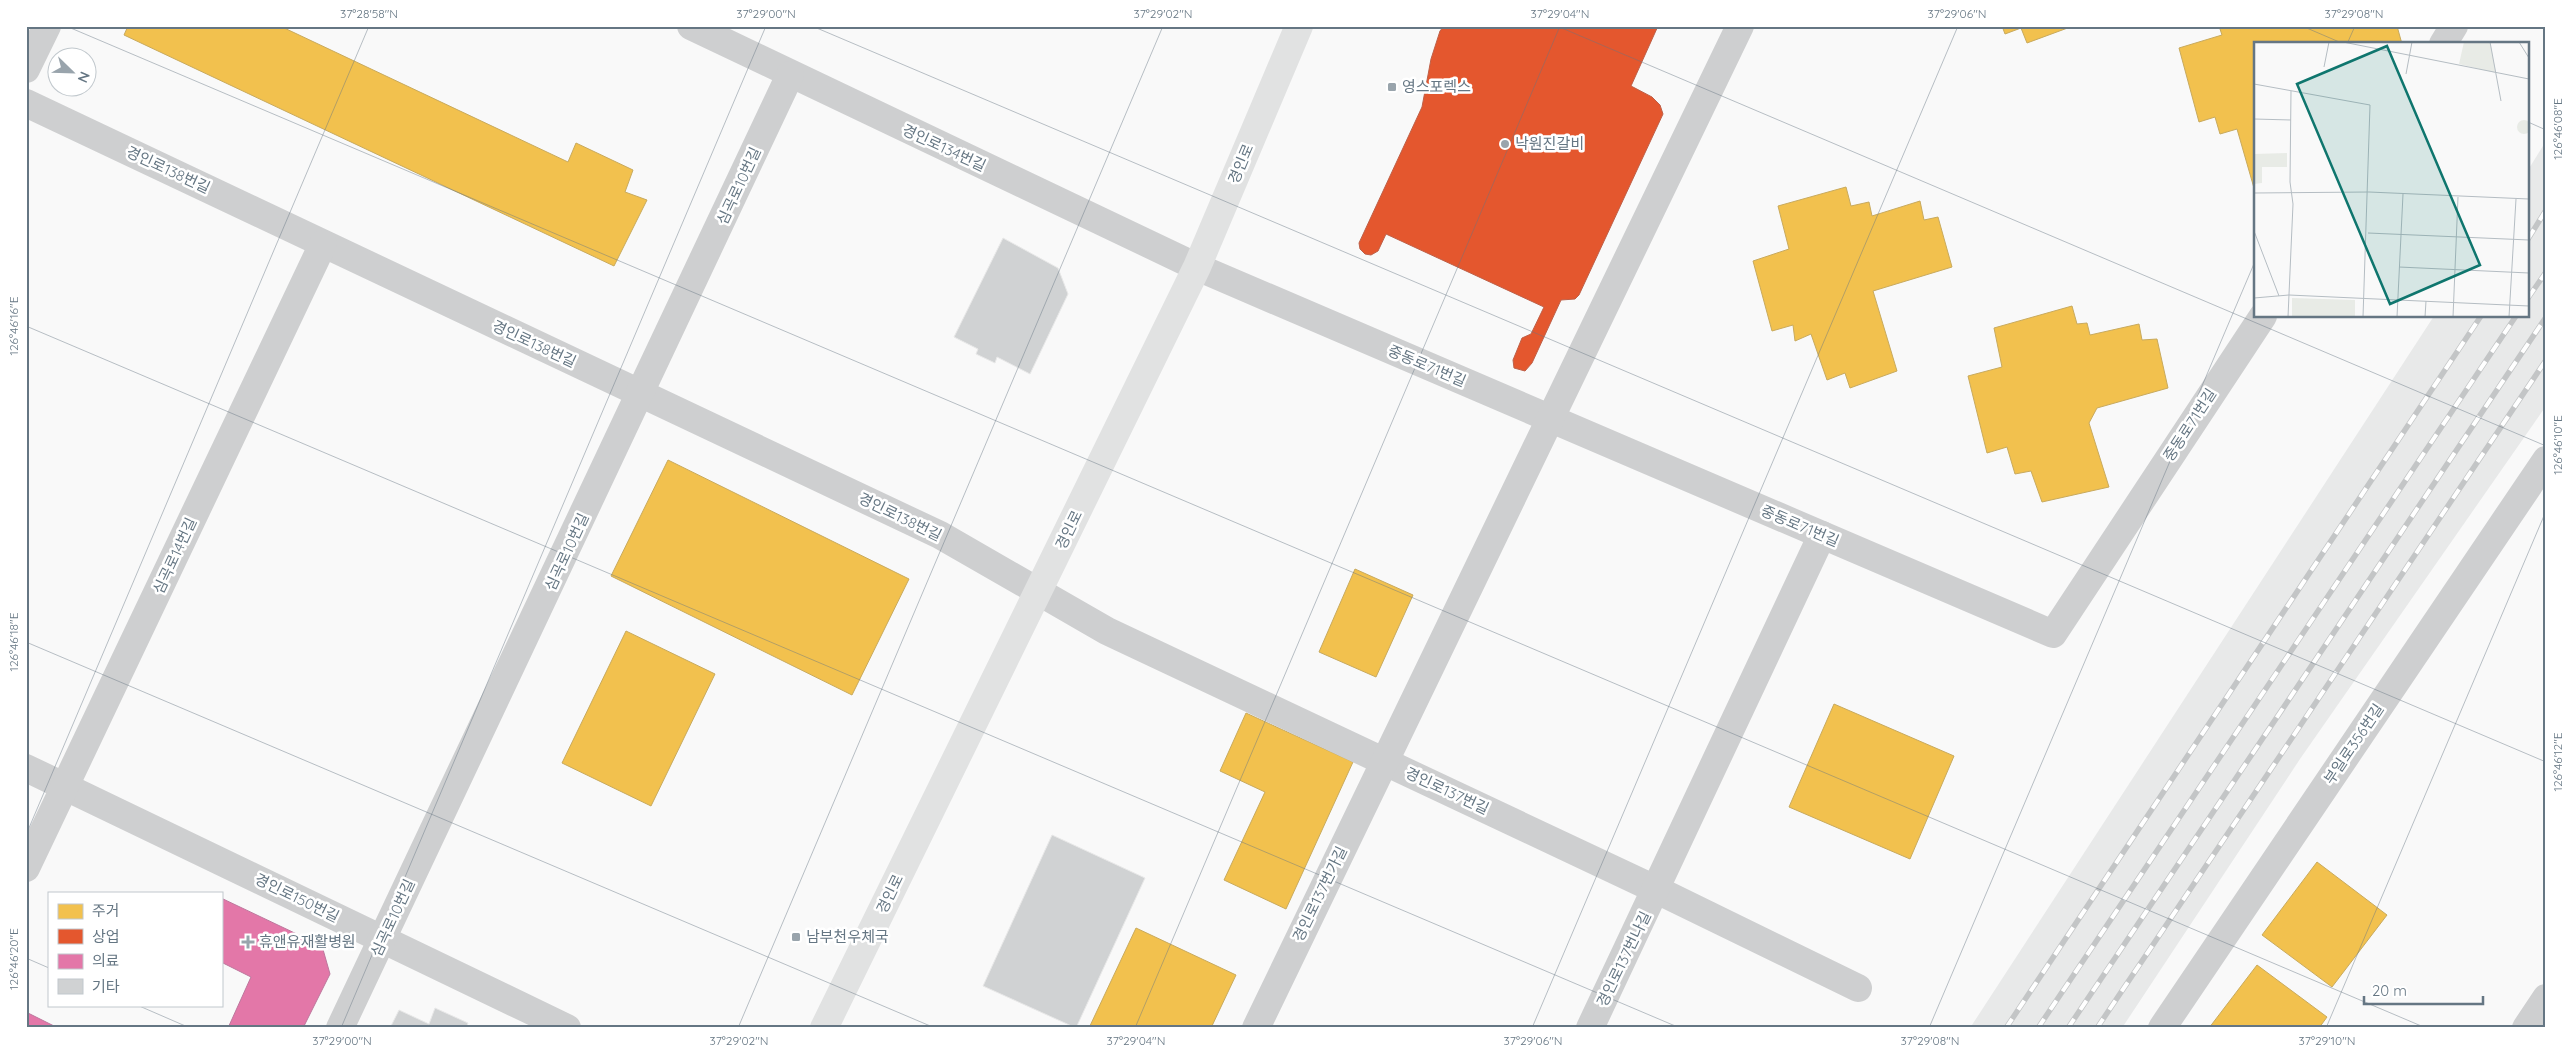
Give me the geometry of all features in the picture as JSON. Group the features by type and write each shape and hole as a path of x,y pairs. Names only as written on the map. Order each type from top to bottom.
{"main road":[{"name":"경인로","path":"824,1028 1197,267 1299,26"}],"street":[{"path":"26,69 47,26"},
{"name":"경인로134번길","path":"691,26 790,75 1197,267"},
{"name":"경인로137번가길","path":"1256,1028 1740,26"},
{"path":"2444,42 2454,26"},
{"name":"심곡로10번길","path":"340,1028 642,394 790,75"},
{"name":"경인로138번길","path":"26,103 940,535 1039,590"},
{"name":"심곡로14번길","path":"26,868 323,244"},
{"name":"중동로71번길","path":"1197,267 2053,634 2261,318"},
{"name":"부일로356번길","path":"2162,1028 2546,460"},
{"name":"경인로137번나길","path":"1590,1028 1657,890 1822,535"},
{"name":"경인로137번길","path":"1039,590 1107,630 1657,890 1858,988"},
{"name":"경인로150번길","path":"26,768 567,1028"},
{"path":"2526,1028 2546,998"}],"shaded area":[{"path":"2546,141 2546,406 2300,759 2122,1028 1970,1028 2433,318 2530,318 2530,167"}],"building: 주거":[{"path":"128,26 280,26 568,162 576,143 633,170 625,192 647,200 614,266 124,35"},
{"path":"2002,26 2073,26 2027,43 2021,28 2005,34"},
{"path":"2219,26 2397,26 2401,42 2254,42 2254,188 2237,129 2220,134 2215,117 2199,122 2179,48 2222,35"},
{"path":"1846,187 1851,206 1869,202 1872,216 1920,201 1924,220 1938,217 1952,267 1873,291 1897,371 1850,388 1845,373 1827,380 1811,334 1795,341 1793,325 1772,331 1753,261 1789,249 1778,206"},
{"path":"2072,306 2077,324 2087,323 2090,335 2139,324 2142,340 2157,339 2168,388 2097,408 2089,423 2109,487 2042,502 2031,471 2015,474 2007,447 1987,453 1968,376 2002,367 1994,328"},
{"path":"668,460 909,579 852,695 611,576"},
{"path":"1355,569 1413,595 1376,677 1319,652"},
{"path":"626,631 715,674 651,806 562,763"},
{"path":"1834,704 1954,756 1910,859 1789,807"},
{"path":"1246,713 1353,762 1286,909 1224,880 1265,792 1220,771"},
{"path":"2317,862 2387,915 2332,987 2262,935"},
{"path":"1136,928 1236,975 1211,1028 1089,1028"},
{"path":"2257,965 2327,1017 2319,1028 2209,1028"}],"building: 상업":[{"path":"1444,26 1658,26 1631,86 1652,97 1660,105 1663,114 1579,295 1575,299 1561,300 1532,363 1525,371 1514,368 1513,360 1522,338 1531,334 1544,307 1386,234 1378,251 1371,255 1365,254 1360,249 1359,243 1422,107 1431,59 1440,31"}],"building: 의료":[{"path":"222,898 322,946 330,974 303,1028 228,1028 251,977 222,962"},
{"path":"26,1012 58,1028 26,1028"}],"building: 기타":[{"path":"1003,238 1058,268 1068,294 1030,374 997,357 995,363 976,354 978,349 954,337"},
{"path":"1052,835 1145,878 1076,1028 983,986"},
{"path":"435,1008 468,1023 466,1028 390,1028 399,1010 429,1024"}],"railway":[{"path":"2530,236 2546,210"},
{"path":"2530,295 2546,272"},
{"path":"2068,1028 2546,317"},
{"path":"2006,1028 2480,318"},
{"path":"2038,1028 2515,318"},
{"path":"2097,1028 2546,360"}],"place":[{"name":"영스포렉스","path":"1392,87"},
{"name":"낙원진갈비","path":"1505,144"},
{"name":"남부천우체국","path":"796,937"},
{"name":"휴앤유재활병원","path":"248,942"}]}
